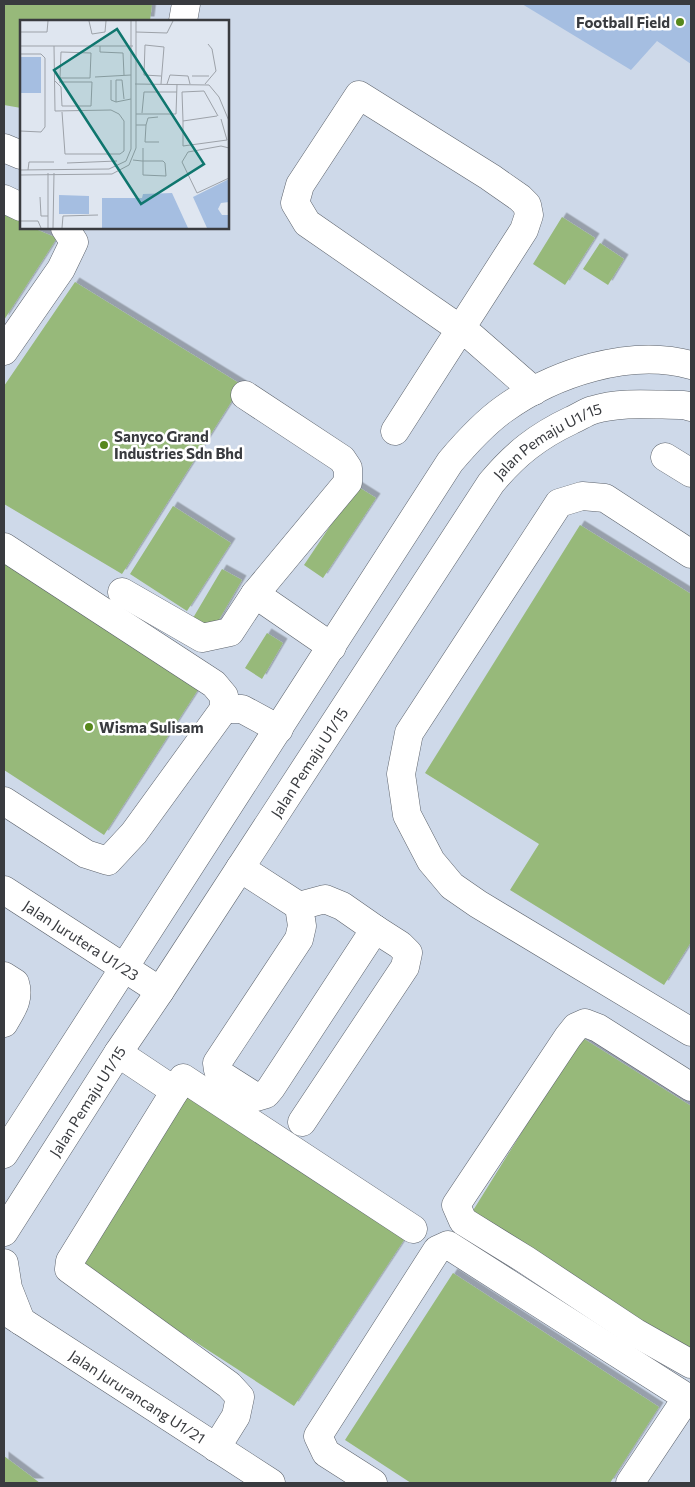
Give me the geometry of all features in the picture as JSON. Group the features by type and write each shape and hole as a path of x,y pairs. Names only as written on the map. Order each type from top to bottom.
{"street":[{"path":"183,20 186,4"},
{"path":"396,431 460,329 524,230 529,215 527,205 520,198 490,177 359,95 300,185 295,203 307,223 460,329 482,344 534,391"},
{"path":"4,148 20,155"},
{"path":"4,199 20,207"},
{"path":"4,351 61,269 74,242 67,229"},
{"path":"4,1154 450,462 468,440 497,416 534,391 586,368 619,362 646,360 671,361 691,365"},
{"path":"122,592 202,638 230,632 255,594 348,482 348,468 342,459 246,395"},
{"name":"Jalan Pemaju U1/15","path":"4,1232 491,483 507,464 532,442 592,410 626,405 684,405 691,408"},
{"path":"665,457 691,473"},
{"path":"691,554 606,498 582,496 558,503 409,733 401,774 407,815 431,861 452,886 478,904 691,1032"},
{"path":"4,547 214,684 224,696 224,709 134,833 108,860 86,854 4,801"},
{"path":"255,594 332,647"},
{"path":"224,709 242,709 278,729"},
{"path":"240,868 299,906 325,899 342,906 400,945 408,953 405,966 302,1122"},
{"name":"Jalan Jurutera U1/23","path":"4,890 160,991"},
{"path":"299,906 302,926 299,939 217,1063 218,1070 223,1076 256,1097 266,1094 271,1088 375,929"},
{"path":"4,976 15,983 18,992 16,1001 4,1023"},
{"path":"691,1087 598,1028 585,1023 576,1027 568,1036 456,1206 463,1221 636,1333 691,1364"},
{"path":"118,1054 174,1091"},
{"path":"216,1448 236,1416 240,1398 230,1385 68,1269 70,1261 183,1078 413,1228"},
{"path":"373,1483 326,1453 318,1436 437,1250 448,1245 683,1395 684,1402 630,1483"},
{"path":"4,1263 8,1288 9,1318"},
{"name":"Jalan Jururancang U1/21","path":"9,1318 271,1483"}],"shaded area":[{"path":"4,4 691,4 691,1483 4,1483"},
{"path":"522,4 691,4 691,64 657,41 631,70"}],"building":[{"path":"4,4 152,4 150,20 20,20 20,108 4,105"},
{"path":"4,215 20,222 20,229 35,229 57,238 4,320"},
{"path":"562,217 595,238 565,285 533,264"},
{"path":"600,243 624,259 608,285 583,269"},
{"name":"Sanyco Grand Industries Sdn Bhd","path":"75,282 242,385 122,574 4,504 4,386"},
{"path":"357,486 376,498 323,578 304,565"},
{"path":"173,506 231,543 187,611 130,574"},
{"path":"580,525 691,594 691,942 664,985 510,890 539,844 425,773"},
{"name":"Wisma Sulisam","path":"4,557 201,685 104,835 4,770"},
{"path":"222,569 242,580 213,630 193,618"},
{"path":"267,633 283,643 262,679 245,668"},
{"path":"581,1037 691,1106 691,1348 688,1353 469,1217"},
{"path":"183,1092 406,1237 294,1406 75,1264"},
{"path":"453,1273 659,1407 610,1483 411,1483 345,1440"},
{"path":"4,1456 40,1483 4,1483"}],"place":[{"name":"Football Field","path":"680,22"},
{"name":"Sanyco Grand Industries Sdn Bhd","path":"104,445"},
{"name":"Wisma Sulisam","path":"89,727"}]}
